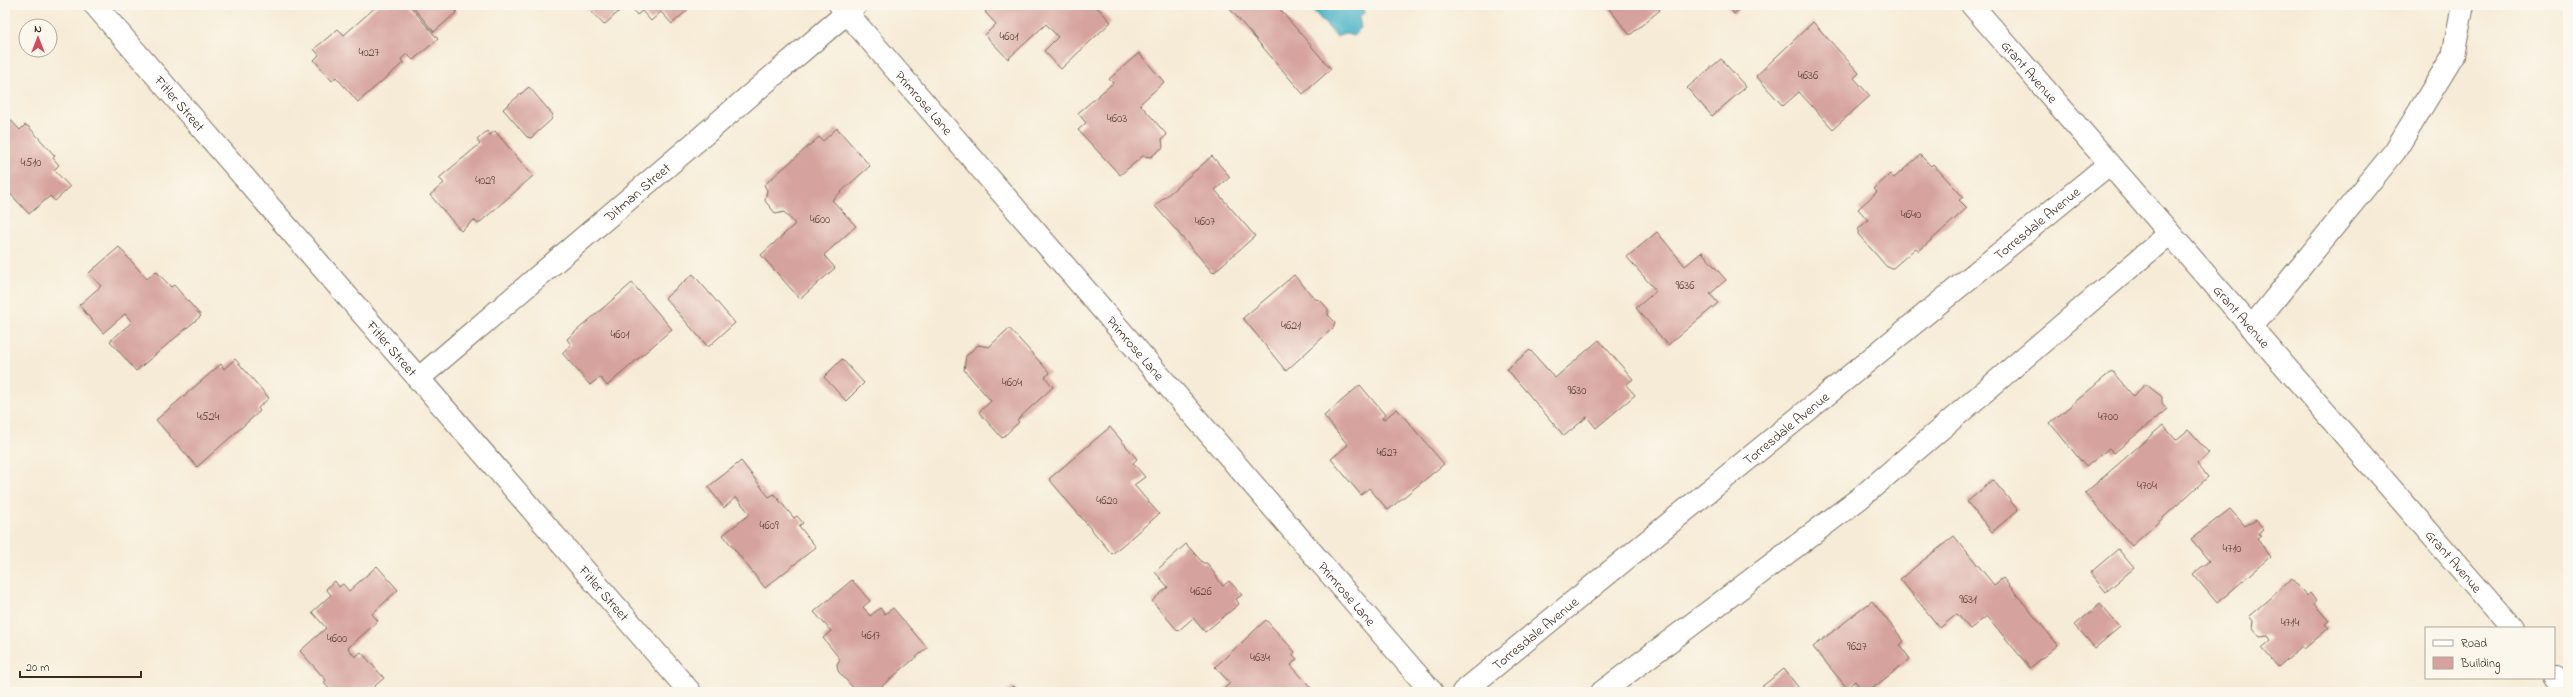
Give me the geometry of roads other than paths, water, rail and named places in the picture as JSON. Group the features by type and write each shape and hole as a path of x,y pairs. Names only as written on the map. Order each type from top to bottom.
{"street":[{"name":"Fitler Street","path":"95,5 690,692"},
{"name":"Grant Avenue","path":"1972,5 2511,627"},
{"path":"2251,328 2395,151 2453,56 2463,5"},
{"name":"Ditman Street","path":"418,379 848,8"},
{"name":"Primrose Lane","path":"848,8 1432,692"},
{"name":"Torresdale Avenue","path":"1462,692 2109,164"},
{"path":"1602,692 1860,498 2169,234"},
{"path":"2555,678 2567,692"}],"water":[{"path":"1308,5 1359,5 1365,12 1359,17 1361,28 1353,36 1343,33 1337,37"}]}
